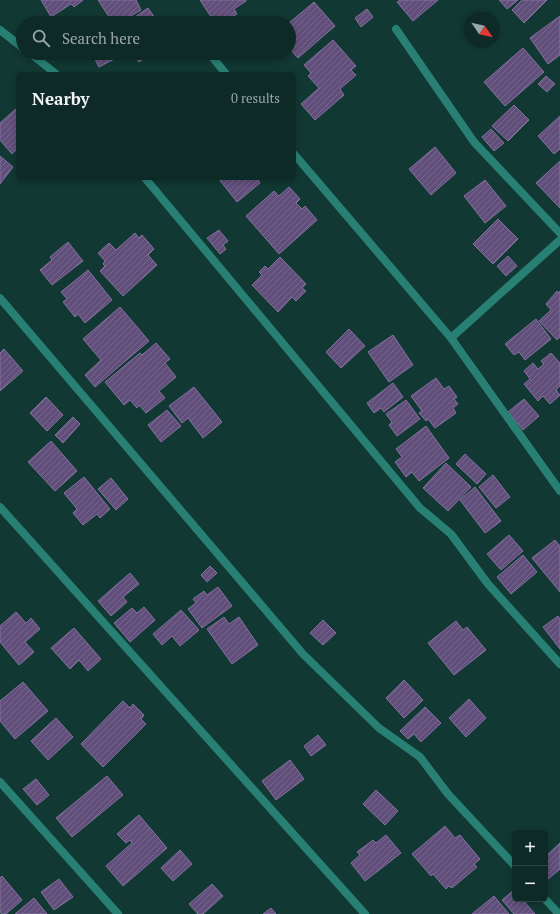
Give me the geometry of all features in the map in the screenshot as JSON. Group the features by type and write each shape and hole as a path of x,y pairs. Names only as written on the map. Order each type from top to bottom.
{"street":[{"path":"396,29 474,142 560,232"},
{"path":"0,30 16,43"},
{"path":"39,60 54,72"},
{"path":"215,60 224,72"},
{"path":"296,156 451,338 560,491"},
{"path":"147,180 420,508 451,534 488,584 560,664"},
{"path":"451,338 560,240"},
{"path":"0,298 303,654 379,728 420,757 448,794 512,863"},
{"path":"0,507 365,914"},
{"path":"0,782 118,914"},
{"path":"548,902 559,914"}],"building":[{"path":"41,0 83,0 74,7 71,4 50,16"},
{"path":"98,0 136,0 141,10 131,16 108,16"},
{"path":"200,0 246,0 234,9 237,14 234,16 210,16"},
{"path":"400,0 438,0 413,21 397,2"},
{"path":"499,0 518,0 507,9"},
{"path":"522,0 547,0 524,23 512,10"},
{"path":"314,2 335,26 298,58 296,56 296,17"},
{"path":"148,8 154,16 136,16"},
{"path":"367,9 373,17 361,27 355,18"},
{"path":"560,16 560,55 548,64 530,38"},
{"path":"333,40 356,66 351,70 356,75 340,89 344,95 315,120 301,104 319,88 308,76 311,73 304,65"},
{"path":"523,48 544,72 505,106 484,82"},
{"path":"96,60 112,60 99,67"},
{"path":"546,76 555,84 547,92 538,84"},
{"path":"514,105 529,120 508,141 492,126"},
{"path":"16,109 16,150 12,154 0,140 0,123"},
{"path":"560,116 560,149 554,154 538,136"},
{"path":"491,129 504,143 494,151 482,137"},
{"path":"435,147 456,173 431,195 409,169"},
{"path":"0,156 13,167 0,184"},
{"path":"560,161 560,208 536,183"},
{"path":"220,180 258,180 260,183 237,202"},
{"path":"485,180 506,206 485,223 464,196"},
{"path":"289,187 300,199 296,203 302,209 305,206 317,220 279,254 246,216 274,191 279,196"},
{"path":"498,219 518,239 493,264 473,244"},
{"path":"219,230 228,241 223,245 226,249 220,254 207,238"},
{"path":"135,233 139,238 142,235 154,249 148,255 157,265 123,296 100,271 105,266 103,264 105,261 98,253 109,243 116,250"},
{"path":"68,242 83,261 52,285 40,270 52,260 50,257"},
{"path":"508,256 517,266 506,276 497,266"},
{"path":"280,257 306,284 302,288 306,291 296,301 292,297 278,312 252,285 262,275 259,272 265,266 268,269"},
{"path":"88,270 112,300 85,323 78,314 75,317 63,302 67,299 61,292"},
{"path":"557,291 558,293 560,291 560,337 557,340 539,321 551,310 546,304"},
{"path":"120,307 149,341 95,387 85,375 101,360 83,339"},
{"path":"536,319 551,339 525,360 519,352 514,355 505,344"},
{"path":"349,329 365,346 341,368 326,352"},
{"path":"393,335 413,365 389,382 368,352"},
{"path":"156,343 170,359 165,363 176,377 159,391 165,398 146,413 139,405 137,408 130,400 124,405 105,382 140,353 142,355"},
{"path":"4,349 23,371 0,391 0,353"},
{"path":"551,353 560,363 560,386 556,390 560,395 550,404 543,396 538,401 524,384 530,379 524,371 533,363 538,369 544,364 541,361"},
{"path":"436,378 444,389 449,386 457,397 454,399 458,404 453,408 456,413 435,428 428,419 426,421 419,413 422,411 411,396"},
{"path":"393,383 403,397 384,412 381,408 374,413 367,403"},
{"path":"194,387 222,422 203,438 188,418 182,423 169,406"},
{"path":"46,397 63,415 47,431 30,413"},
{"path":"524,399 539,416 523,430 508,412"},
{"path":"406,400 420,419 397,436 389,425 392,422 386,414"},
{"path":"167,410 181,426 161,442 148,425"},
{"path":"73,417 80,424 63,443 55,435"},
{"path":"426,426 449,458 419,481 412,472 406,477 395,462 402,457 396,449"},
{"path":"51,441 77,471 55,491 28,462"},
{"path":"465,454 486,474 477,484 456,464"},
{"path":"446,463 471,487 448,511 423,488"},
{"path":"493,475 510,497 496,508 479,487"},
{"path":"84,477 110,509 100,518 97,514 83,525 73,513 77,509 64,493"},
{"path":"111,478 128,499 116,510 98,489"},
{"path":"475,487 501,521 485,533 460,500"},
{"path":"509,535 523,551 501,570 487,554"},
{"path":"555,540 560,546 560,592 532,558"},
{"path":"523,555 537,572 511,594 497,577"},
{"path":"210,566 217,573 207,582 201,575"},
{"path":"130,573 139,584 123,597 127,602 111,616 98,601"},
{"path":"218,587 232,606 202,628 188,609 196,603 193,599 204,591 207,595"},
{"path":"144,607 155,620 130,642 114,623 132,608 137,613"},
{"path":"181,610 199,630 180,646 172,636 162,645 153,634"},
{"path":"16,612 26,623 31,618 40,629 25,642 34,652 19,665 0,642 0,626"},
{"path":"558,616 560,619 560,649 543,627"},
{"path":"224,617 229,624 239,617 258,645 232,664 207,629"},
{"path":"323,620 336,633 323,645 310,633"},
{"path":"456,621 463,630 467,627 486,650 454,675 428,643"},
{"path":"74,628 101,659 88,671 79,660 70,669 51,648"},
{"path":"404,680 423,700 404,718 386,698"},
{"path":"23,682 48,711 15,739 0,721 0,701"},
{"path":"469,699 486,718 466,737 449,718"},
{"path":"123,701 130,708 133,704 144,715 141,719 146,724 103,767 81,744"},
{"path":"425,707 441,723 421,742 414,734 408,739 400,731"},
{"path":"56,718 73,737 48,760 31,741"},
{"path":"318,735 326,745 311,756 304,746"},
{"path":"290,760 304,779 276,800 262,781"},
{"path":"107,776 123,795 72,837 56,818"},
{"path":"36,779 49,795 37,805 23,789"},
{"path":"376,790 398,811 385,825 363,804"},
{"path":"139,815 167,848 123,886 106,866 132,843 130,840 126,843 117,834"},
{"path":"445,826 455,838 460,835 480,859 474,864 477,867 452,888 449,886 446,889 433,874 431,876 412,854"},
{"path":"386,835 401,853 365,881 351,863 360,855 357,852 373,840 376,843"},
{"path":"560,843 560,869 548,879 548,866 548,854"},
{"path":"180,850 192,864 173,881 161,868"},
{"path":"2,876 22,900 6,914 2,914 0,912 0,878"},
{"path":"59,879 73,897 54,910 41,892"},
{"path":"212,884 223,896 203,914 198,914 189,904"},
{"path":"512,892 512,902 525,902 535,914 514,914 502,900"},
{"path":"494,896 509,914 472,914"},
{"path":"34,898 47,914 15,914"},
{"path":"271,908 276,914 263,914"}]}
